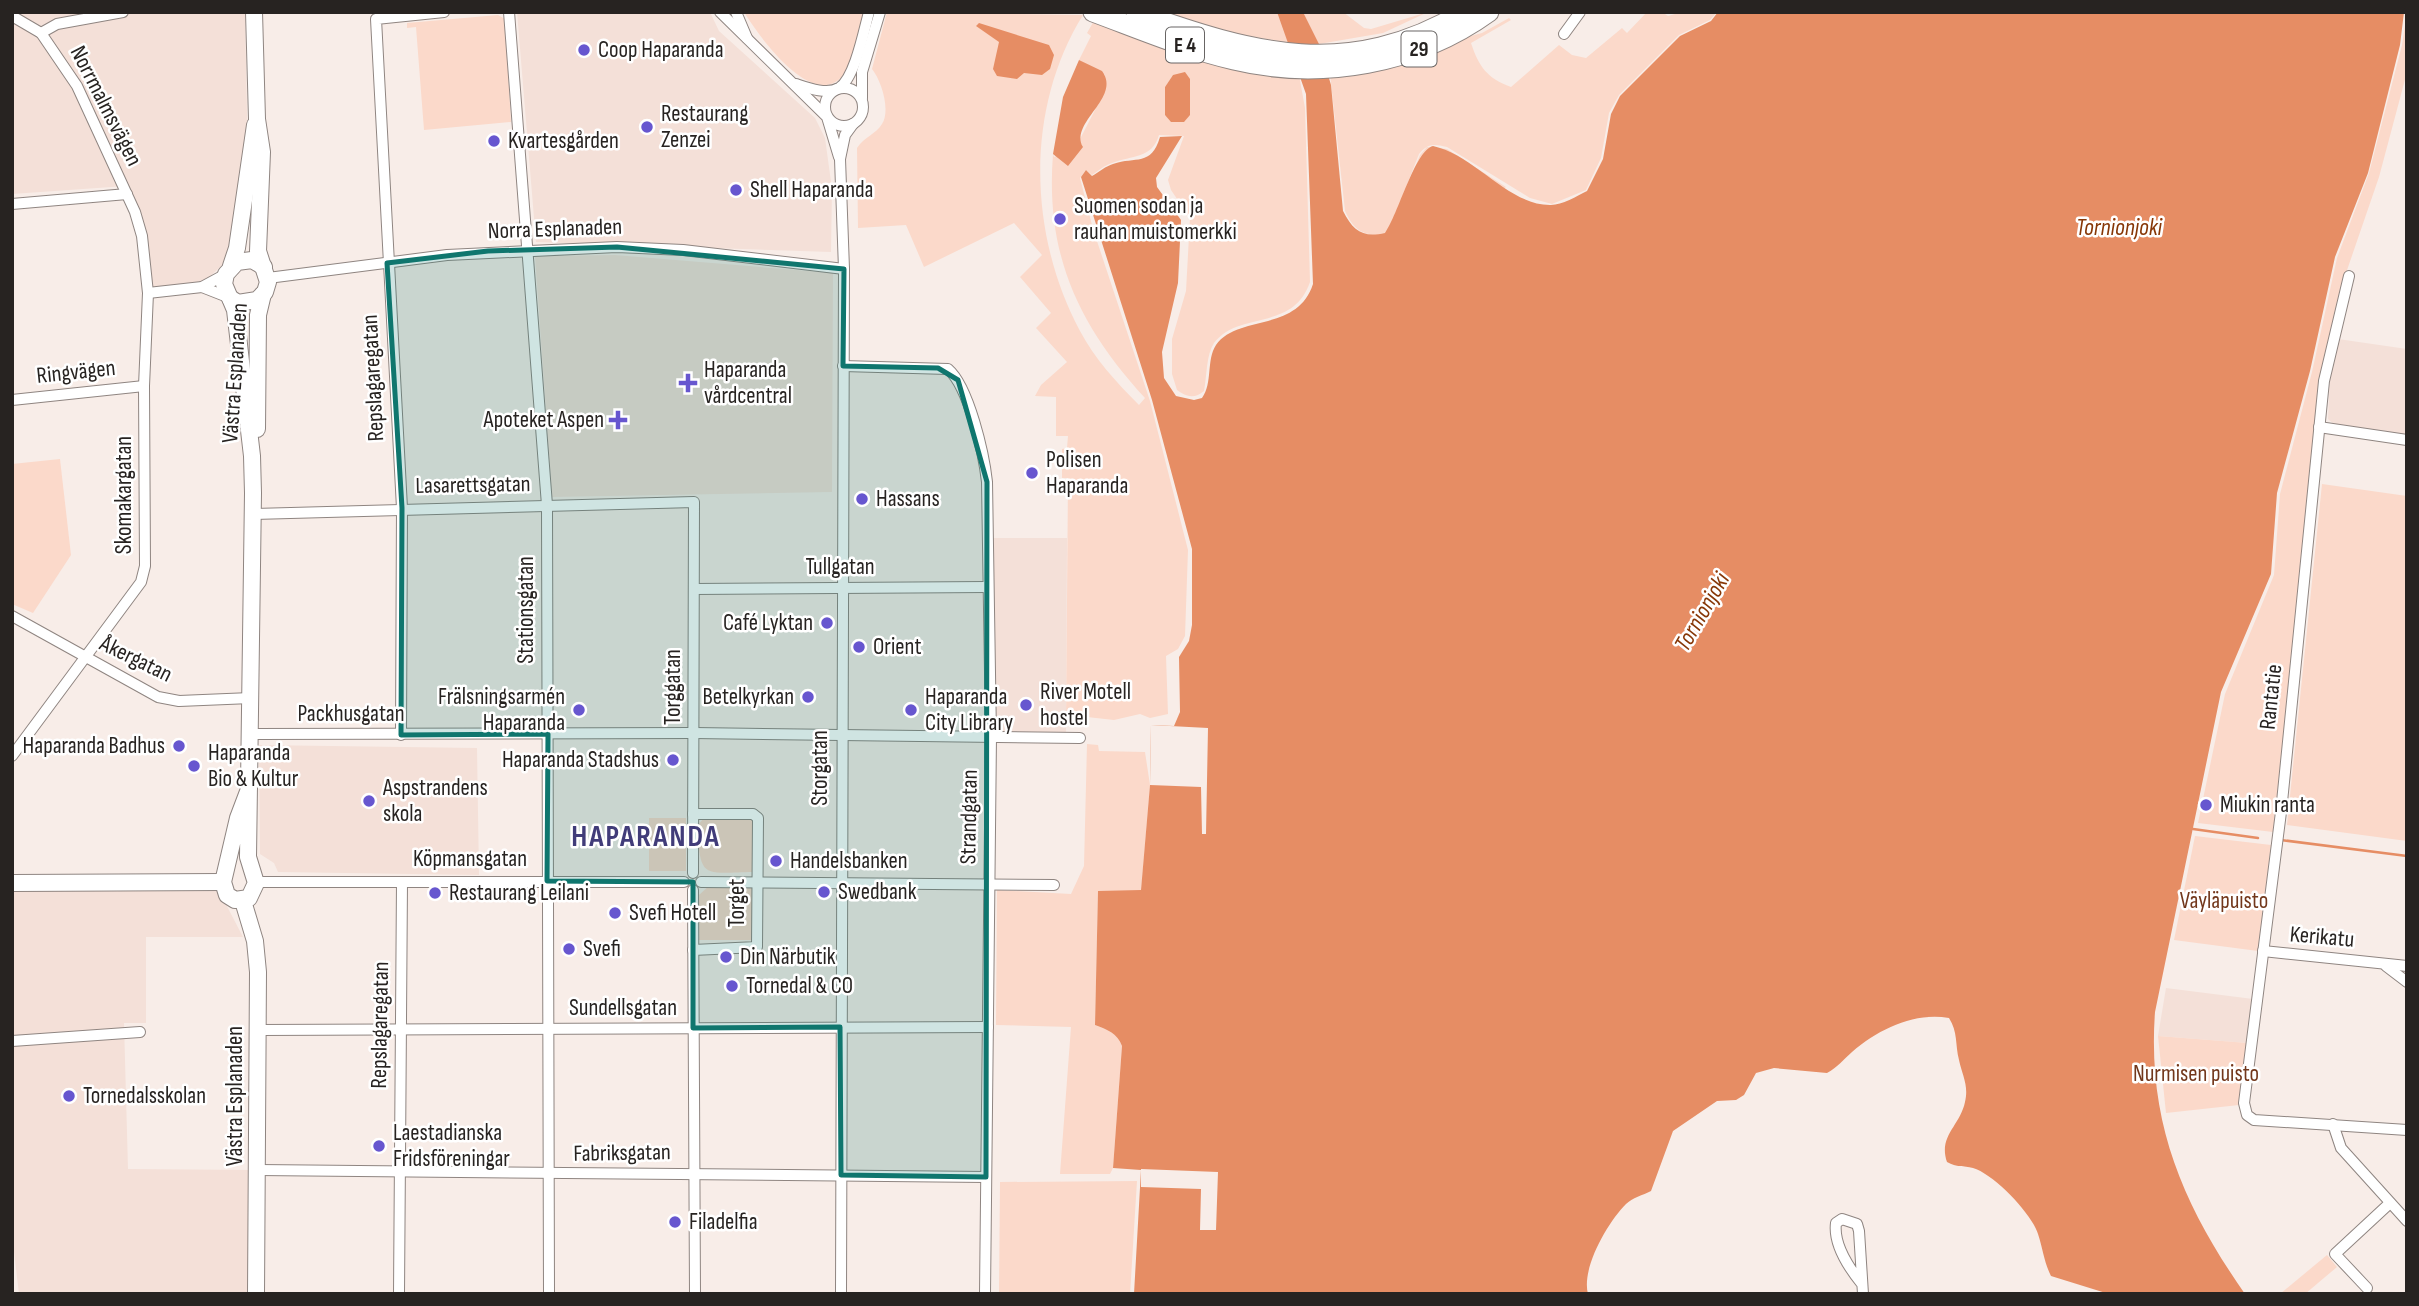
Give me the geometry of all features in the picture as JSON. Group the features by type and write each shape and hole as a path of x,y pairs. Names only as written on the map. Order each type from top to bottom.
{"highway":[{"name":"E 4","path":"1093,12 1213,54 1315,62 1348,59"},
{"name":"E 4","path":"1136,12 1277,60"},
{"name":"29","path":"1348,59 1401,41 1464,12"},
{"name":"29","path":"1348,59 1379,61 1426,47 1489,12"}],"street":[{"path":"41,33 57,24 123,12"},
{"name":"Västra Esplanaden","path":"252,456 259,396 258,315 265,280 258,251 262,152 257,119 254,12"},
{"name":"Repslagaregatan","path":"401,735 402,508 376,19 444,12"},
{"name":"Stationsgatan","path":"509,12 547,505 549,1294"},
{"name":"Storgatan","path":"720,12 827,117 839,126 853,124"},
{"name":"Storgatan","path":"736,12 747,38"},
{"path":"827,117 825,102 852,68 869,12"},
{"name":"Storgatan","path":"841,1294 844,269 840,159 845,135 862,112 862,72 880,12"},
{"path":"1564,34 1580,12"},
{"name":"Norrmalmsvägen","path":"12,16 41,33 77,86 127,194"},
{"path":"793,84 815,90 852,90 862,101"},
{"name":"Storgatan","path":"827,117 840,159"},
{"name":"Västra Esplanaden","path":"228,270 237,248 249,152 257,119"},
{"path":"12,204 127,194"},
{"name":"Skomakargatan","path":"12,756 132,597 145,566 144,386 148,293 142,236 127,194"},
{"name":"Norra Esplanaden","path":"265,280 447,255 529,249 656,248 844,269"},
{"path":"148,293 202,287 247,259 265,280 247,303 202,287"},
{"path":"228,270 224,284 230,298"},
{"name":"Rantatie","path":"2333,1124 2253,1120 2247,1115 2244,1103 2278,839 2324,381 2349,276"},
{"name":"Västra Esplanaden","path":"230,298 235,310 252,456 248,857 254,877"},
{"name":"Strandgatan","path":"843,366 939,368 955,376 984,455 987,482 991,736 985,1294"},
{"name":"Ringvägen","path":"12,400 144,386"},
{"path":"2319,427 2407,440"},
{"name":"Lasarettsgatan","path":"253,514 695,502"},
{"name":"Torggatan","path":"693,873 695,502"},
{"name":"Tullgatan","path":"694,589 987,587"},
{"name":"Åkergatan","path":"12,616 165,700 251,698"},
{"name":"Packhusgatan","path":"251,734 694,733 1080,738"},
{"name":"Västra Esplanaden","path":"225,878 238,818 249,789"},
{"name":"Torget","path":"693,814 753,814 758,818 757,947 693,950"},
{"path":"12,883 225,878 239,867 254,877 253,894 243,901 227,895 225,878"},
{"path":"693,890 699,887 701,882 700,877 693,873 686,876 684,882 693,890 695,1294"},
{"name":"Köpmansgatan","path":"254,877 402,882 684,882"},
{"path":"701,882 841,881 1054,885"},
{"name":"Repslagaregatan","path":"399,1294 402,882"},
{"name":"Västra Esplanaden","path":"243,901 257,955 259,1030 256,1294"},
{"name":"Kerikatu","path":"2263,951 2407,966"},
{"name":"Kerikatu","path":"2377,963 2389,966 2407,982"},
{"name":"Sundellsgatan","path":"259,1030 988,1027"},
{"path":"12,1041 140,1032"},
{"path":"2407,1130 2333,1124 2341,1148 2407,1222"},
{"name":"Fabriksgatan","path":"258,1170 548,1175 695,1173 986,1177"},
{"path":"2367,1288 2335,1254 2390,1203"},
{"path":"1842,1219 1857,1224 1860,1231 1862,1289 1835,1236 1836,1223 1842,1219"}],"highlighted area":[{"path":"617,247 844,269 843,366 938,368 958,380 987,482 986,1177 841,1175 840,1027 693,1028 693,882 547,881 548,734 401,735 402,508 387,263 488,251"}],"shaded area":[{"path":"12,12 245,12 248,164 233,255 204,282 150,289 126,186 12,194"},
{"path":"517,12 710,12 719,31 815,118 825,138 832,189 831,252 536,242"},
{"name":"Haparanda vårdcentral","path":"615,255 833,273 832,492 552,497 535,256"},
{"path":"2338,339 2407,349 2407,435 2335,425 2328,419 2330,375"},
{"path":"993,538 1067,538 1066,740 995,736"},
{"name":"Aspstrandens skola","path":"259,745 477,748 479,875 278,872 274,863 260,854"},
{"name":"Tornedalsskolan","path":"12,889 218,889 243,937 146,937 146,1023 124,1023 128,1169 255,1170 253,1294 19,1294 12,1235"},
{"path":"2166,988 2253,999 2248,1043 2158,1036"}],"green space":[{"path":"744,12 864,12 847,70 835,83 820,85 805,79 790,68 762,38"},
{"path":"887,12 1083,15 1064,51 1051,90 1043,130 1040,172 1043,213 1050,254 1080,331 1106,370 1139,405 1145,398 1102,344 1071,287 1061,257 1055,225 1053,154 1054,157 1081,146 1080,139 1095,110 1105,75 1079,60 1091,36 1087,33 1095,19 1299,75 1305,108 1310,282 1302,298 1291,308 1279,315 1237,327 1214,343 1208,360 1204,391 1197,395 1187,396 1177,390 1172,374 1172,339 1186,291 1190,218 1171,190 1168,180 1184,136 1159,135 1156,143 1146,152 1109,164 1092,175 1086,170 1080,178 1093,229 1150,401 1188,550 1185,636 1178,649 1166,656 1168,714 1150,718 1140,714 1114,720 1087,717 1086,726 1066,726 1068,478 1062,478 1062,449 1067,448 1068,436 1056,436 1056,397 1035,396 1041,385 1067,362 1036,328 1051,313 1020,277 1042,255 1014,223 924,267 906,225 858,228 857,148 882,124 886,111 879,80 872,69","holes":["1173,75 1178,75 1165,116 1165,87"]},
{"path":"1165,12 1277,12 1290,43 1225,32"},
{"path":"1303,12 1343,12 1364,28 1371,29 1428,12 1383,33 1319,44"},
{"path":"1647,12 1662,12 1668,16 1682,12 1717,12 1710,20 1679,35 1619,95 1609,113 1601,158 1586,190 1552,204 1530,198 1447,147 1428,146 1419,154 1394,218 1420,155 1427,147 1447,149 1506,187 1305,334 1343,211 1359,232 1376,235 1357,228 1345,211 1330,74 1482,33 1509,18 1511,20 1471,43 1485,71 1511,87 1559,45 1572,55 1586,58 1622,28 1627,33"},
{"name":"Väyläpuisto","path":"2407,12 2407,72 2379,177 2345,276 2321,380 2273,832 2198,823 2225,694 2274,575 2280,494 2312,372 2337,258 2369,173 2402,45"},
{"path":"498,15 505,19 511,122 424,130 416,27 407,28 407,23"},
{"path":"60,459 71,555 33,613 12,604 12,464"},
{"path":"2322,484 2407,496 2407,841 2287,825"},
{"path":"1087,744 1098,745 1099,751 1145,752 1150,785 1141,891 1098,891 1095,1025 1115,1035 1122,1046 1113,1168 1110,1174 1060,1174 1071,1027 996,1025 997,890 1071,894 1084,866"},
{"path":"649,818 686,818 686,871 649,871"},
{"path":"704,818 753,820 754,872 724,873 707,870 700,856 699,843 698,825"},
{"name":"Väyläpuisto","path":"2195,836 2271,845 2258,951 2174,940"},
{"path":"710,885 753,887 753,940 699,940 699,895"},
{"name":"Nurmisen puisto","path":"2158,1036 2248,1043 2239,1105 2166,1113"},
{"path":"1137,1181 1130,1294 999,1294 1000,1182"},
{"path":"2327,1255 2337,1267 2305,1294 2280,1294"}],"water":[{"name":"Tornionjoki","path":"1277,12 1303,12 1319,44 1331,85 1343,211 1355,228 1365,234 1371,234 1385,233 1413,171 1426,150 1433,146 1463,159 1506,189 1536,203 1555,205 1587,191 1603,159 1611,114 1620,96 1680,36 1711,21 1718,12 2404,12 2400,45 2368,173 2335,257 2310,371 2277,493 2271,574 2221,692 2155,1012 2157,1090 2174,1161 2204,1228 2245,1294 2109,1294 2051,1276 2034,1226 2011,1196 1982,1172 1947,1162 1945,1145 1962,1110 1966,1090 1952,1023 1949,1018 1936,1017 1910,1020 1885,1030 1862,1044 1827,1073 1774,1068 1756,1073 1744,1095 1736,1100 1717,1101 1673,1131 1651,1191 1626,1204 1611,1222 1598,1246 1588,1272 1588,1294 1134,1294 1141,1170 1113,1168 1122,1046 1115,1035 1095,1025 1098,891 1141,890 1150,785 1151,725 1174,726 1180,712 1179,657 1189,641 1192,625 1192,549 1152,400 1081,177 1086,170 1092,176 1113,164 1147,157 1160,137 1182,136 1156,178 1157,187 1181,220 1178,283 1162,352 1164,378 1176,396 1194,400 1202,398 1216,345 1226,335 1238,329 1281,317 1294,310 1305,299 1313,284 1306,94"},
{"path":"979,23 1049,45 1054,55 1050,69 1042,75 1024,73 1017,79 997,76 993,69 999,42 976,26"},
{"path":"1079,60 1102,71 1106,91 1083,128 1083,147 1068,166 1053,154 1063,97"},
{"path":"1185,72 1190,79 1190,115 1184,122 1171,122 1165,115 1165,87 1173,75"}],"pier":[{"path":"1151,725 1208,728 1206,834 1202,834 1201,787 1150,785"},
{"path":"1141,1169 1218,1172 1216,1230 1200,1230 1201,1189 1141,1187"}],"waterway":[{"path":"2193,829 2258,838"},
{"path":"2281,840 2407,856"}],"place":[{"name":"Coop Haparanda","path":"584,50"},
{"name":"Restaurang Zenzei","path":"647,127"},
{"name":"Kvartesgården","path":"494,141"},
{"name":"Shell Haparanda","path":"736,190"},
{"name":"Suomen sodan ja rauhan muistomerkki","path":"1060,219"},
{"name":"Haparanda vårdcentral","path":"688,383"},
{"name":"Apoteket Aspen","path":"618,420"},
{"name":"Polisen Haparanda","path":"1032,473"},
{"name":"Hassans","path":"862,499"},
{"name":"Café Lyktan","path":"827,623"},
{"name":"Orient","path":"859,647"},
{"name":"Betelkyrkan","path":"808,697"},
{"name":"River Motell hostel","path":"1026,705"},
{"name":"Frälsningsarmén Haparanda","path":"579,710"},
{"name":"Haparanda City Library","path":"911,710"},
{"name":"Haparanda Badhus","path":"179,746"},
{"name":"Haparanda Stadshus","path":"673,760"},
{"name":"Haparanda Bio & Kultur","path":"194,766"},
{"name":"Aspstrandens skola","path":"369,801"},
{"name":"Miukin ranta","path":"2206,805"},
{"name":"Handelsbanken","path":"776,861"},
{"name":"Swedbank","path":"824,892"},
{"name":"Restaurang Leilani","path":"435,893"},
{"name":"Svefi Hotell","path":"615,913"},
{"name":"Svefi","path":"569,949"},
{"name":"Din Närbutik","path":"726,957"},
{"name":"Tornedal & CO","path":"732,986"},
{"name":"Tornedalsskolan","path":"69,1096"},
{"name":"Laestadianska Fridsföreningar","path":"379,1146"},
{"name":"Filadelfia","path":"675,1222"}],"district":[{"name":"HAPARANDA","path":"646,837"}]}
